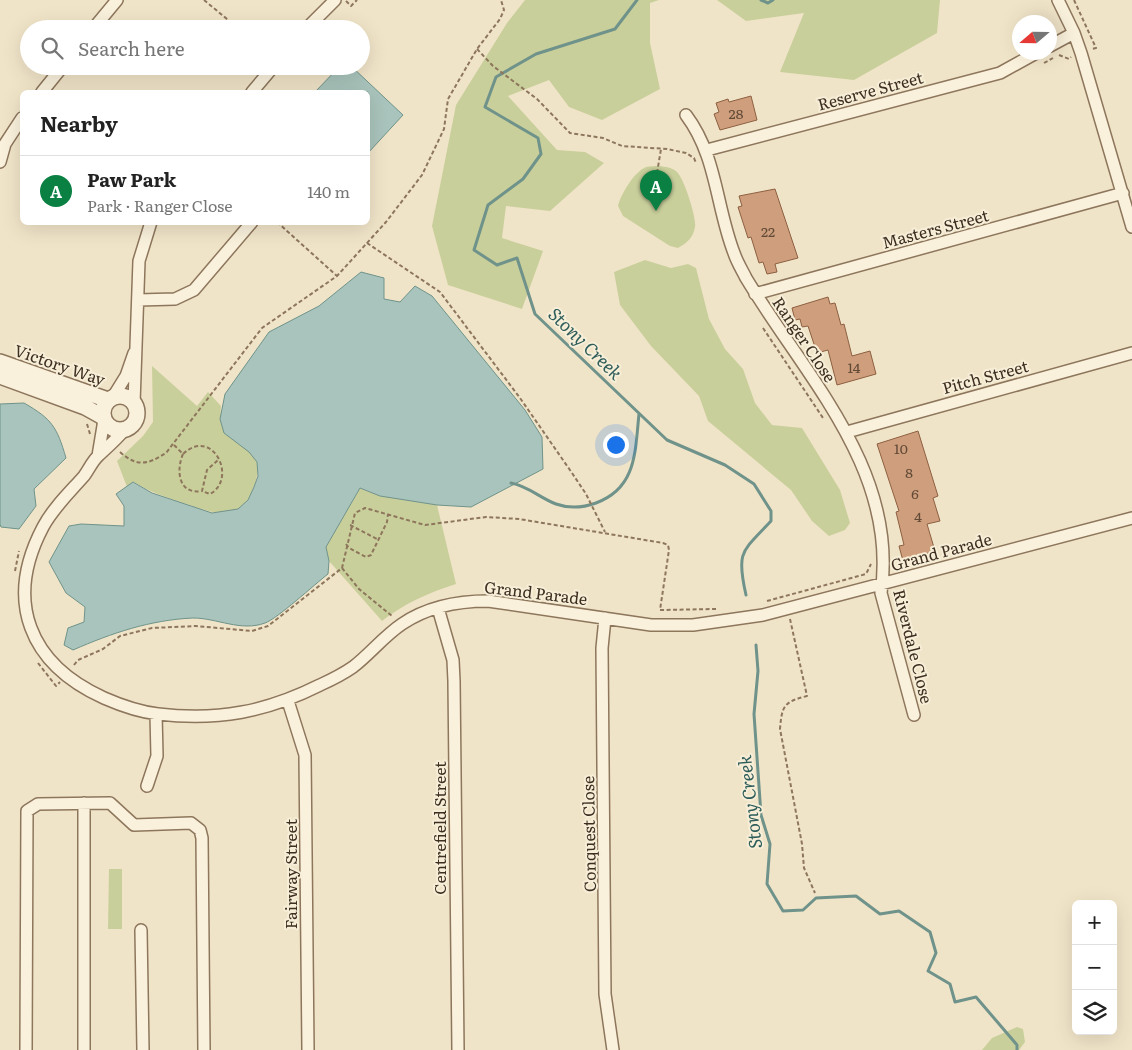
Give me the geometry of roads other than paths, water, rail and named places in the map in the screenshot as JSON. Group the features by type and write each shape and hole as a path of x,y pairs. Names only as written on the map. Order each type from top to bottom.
{"street":[{"path":"100,20 117,0"},
{"path":"315,20 335,0"},
{"path":"1058,0 1074,33 1132,227"},
{"path":"1057,42 1074,33"},
{"name":"Reserve Street","path":"707,150 1000,73 1024,60"},
{"path":"44,90 56,75"},
{"path":"254,90 266,75"},
{"name":"Ranger Close","path":"686,115 696,128 707,150 734,253 755,294 847,432 864,468 881,525 884,574 882,584"},
{"path":"0,162 3,142 20,121"},
{"name":"Masters Street","path":"755,294 1123,193"},
{"path":"136,347 126,376 103,410 104,419 115,429 126,428 131,425 137,415 134,403 138,300 139,261 151,225"},
{"path":"138,300 175,298 194,290 249,225"},
{"name":"Pitch Street","path":"847,432 1132,353"},
{"name":"Victory Way","path":"0,362 111,398"},
{"name":"Victory Way","path":"0,376 85,406 104,419"},
{"path":"111,398 125,396 134,403"},
{"name":"Grand Parade","path":"98,456 104,419"},
{"name":"Grand Parade","path":"126,428 111,446 98,456 44,525 27,571 24,594 27,616 38,642 51,662 74,683 116,703 156,714 194,717 220,715 261,710 288,701 352,668 401,624 438,608 463,601 488,601 651,625 693,625 763,615 1132,518"},
{"name":"Riverdale Close","path":"882,584 881,593 914,715"},
{"name":"Centrefield Street","path":"438,608 453,660 454,681 458,1050"},
{"name":"Conquest Close","path":"605,618 602,648 605,994 614,1050"},
{"name":"Fairway Street","path":"288,701 305,755 308,1050"},
{"path":"146,786 157,756 156,714"},
{"path":"84,803 84,1050"},
{"path":"26,1050 27,811 38,804 84,803 110,803 134,825 191,824 200,830 202,838 204,1050"},
{"path":"141,930 143,1050"}],"water":[{"path":"331,75 361,75 403,115 370,151 370,90 317,90"},
{"path":"361,272 384,278 384,299 400,302 415,286 432,296 525,410 542,437 543,469 471,507 437,505 380,496 360,488 326,547 329,561 328,574 287,608 265,623 247,626 193,618 177,619 132,628 73,650 64,645 68,628 84,622 85,607 66,593 49,562 69,526 81,524 124,526 124,506 116,494 133,482 152,493 212,513 238,509 248,500 254,487 258,476 257,462 249,452 224,433 220,419 225,394 269,332 319,306"},
{"path":"24,403 41,414 52,425 60,439 66,458 34,489 36,506 19,529 1,527 0,404"}],"waterway":[{"name":"Stony Creek","path":"637,0 615,29 536,54 496,77 485,107 538,138 541,154 523,179 488,205 474,250 497,265 517,258 535,314 667,440 725,465 754,484 771,511 771,521 753,539 744,553 742,569 746,595"},
{"name":"Stony Creek","path":"761,0 768,3 773,0"},
{"path":"511,483 566,507 586,506 609,496 627,478 634,454 639,414"},
{"name":"Stony Creek","path":"756,645 758,671 754,714 761,815 770,844 767,884 783,911 803,910 816,898 856,896 880,914 899,911 930,932 936,953 928,971 950,984 955,1002 976,997 1017,1045 1017,1050"}],"place":[{"name":"Paw Park","path":"656,211"}]}
